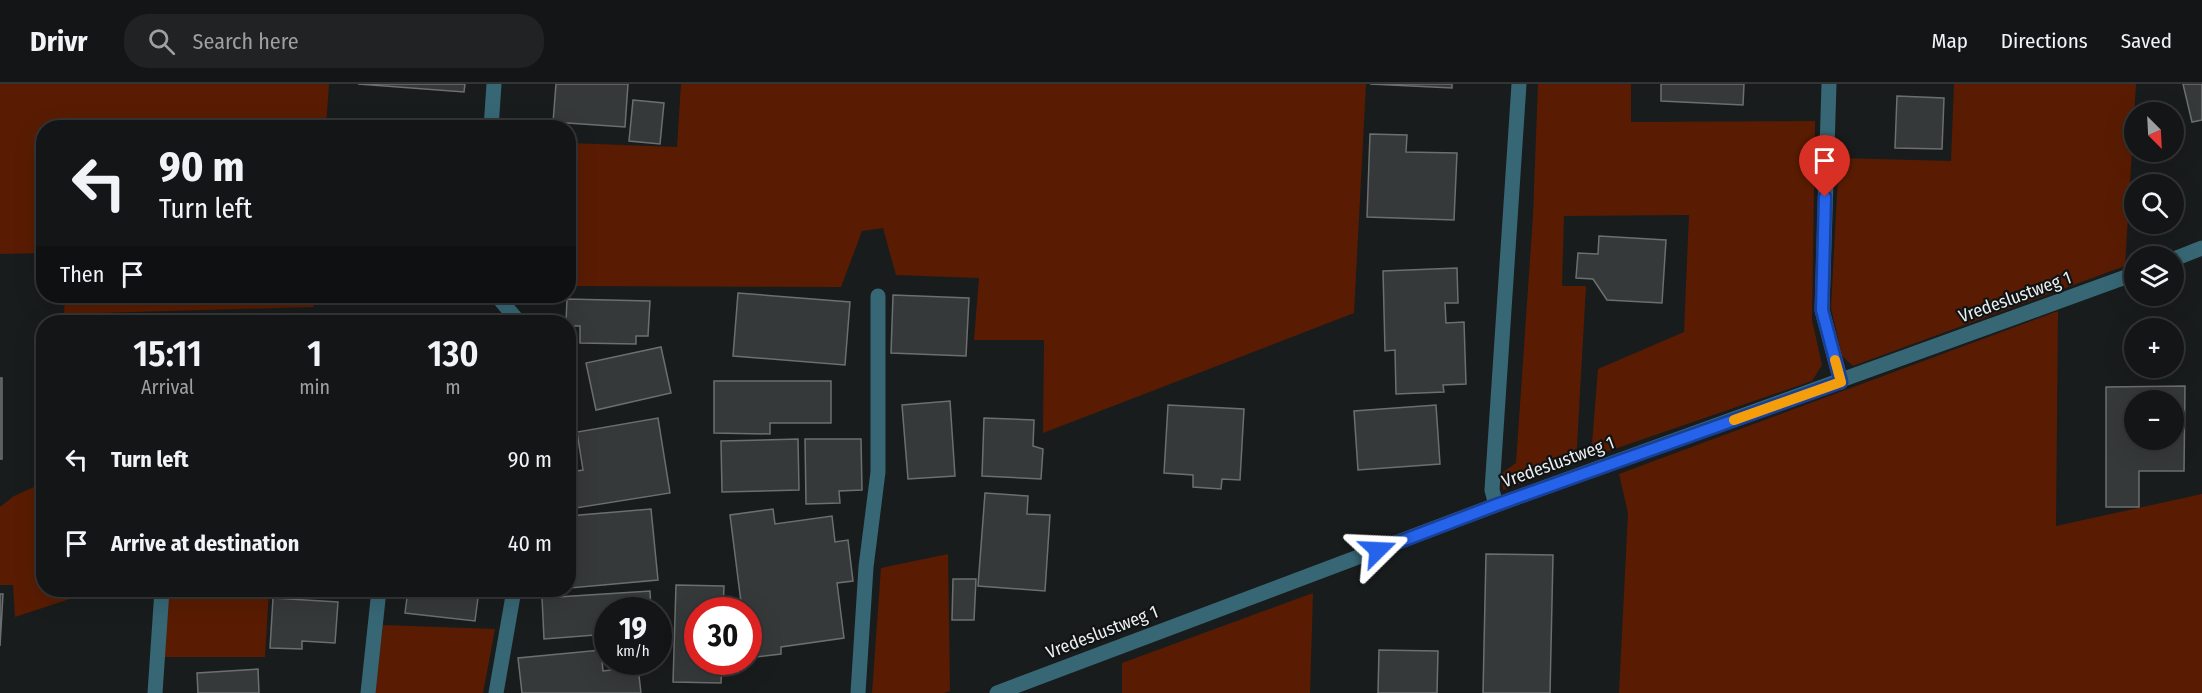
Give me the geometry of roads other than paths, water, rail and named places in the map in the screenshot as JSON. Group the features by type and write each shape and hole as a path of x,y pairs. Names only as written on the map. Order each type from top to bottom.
{"street":[{"path":"492,120 494,84"},
{"path":"1496,505 1492,490 1519,84"},
{"path":"1829,84 1822,310 1841,382"},
{"path":"2184,255 2202,248"},
{"name":"Vredeslustweg 1","path":"997,693 1496,505 2124,278"},
{"path":"858,693 866,567 878,472 878,296"},
{"path":"503,303 513,315"},
{"path":"154,693 161,597"},
{"path":"368,693 378,597"},
{"path":"496,693 513,597"}]}
